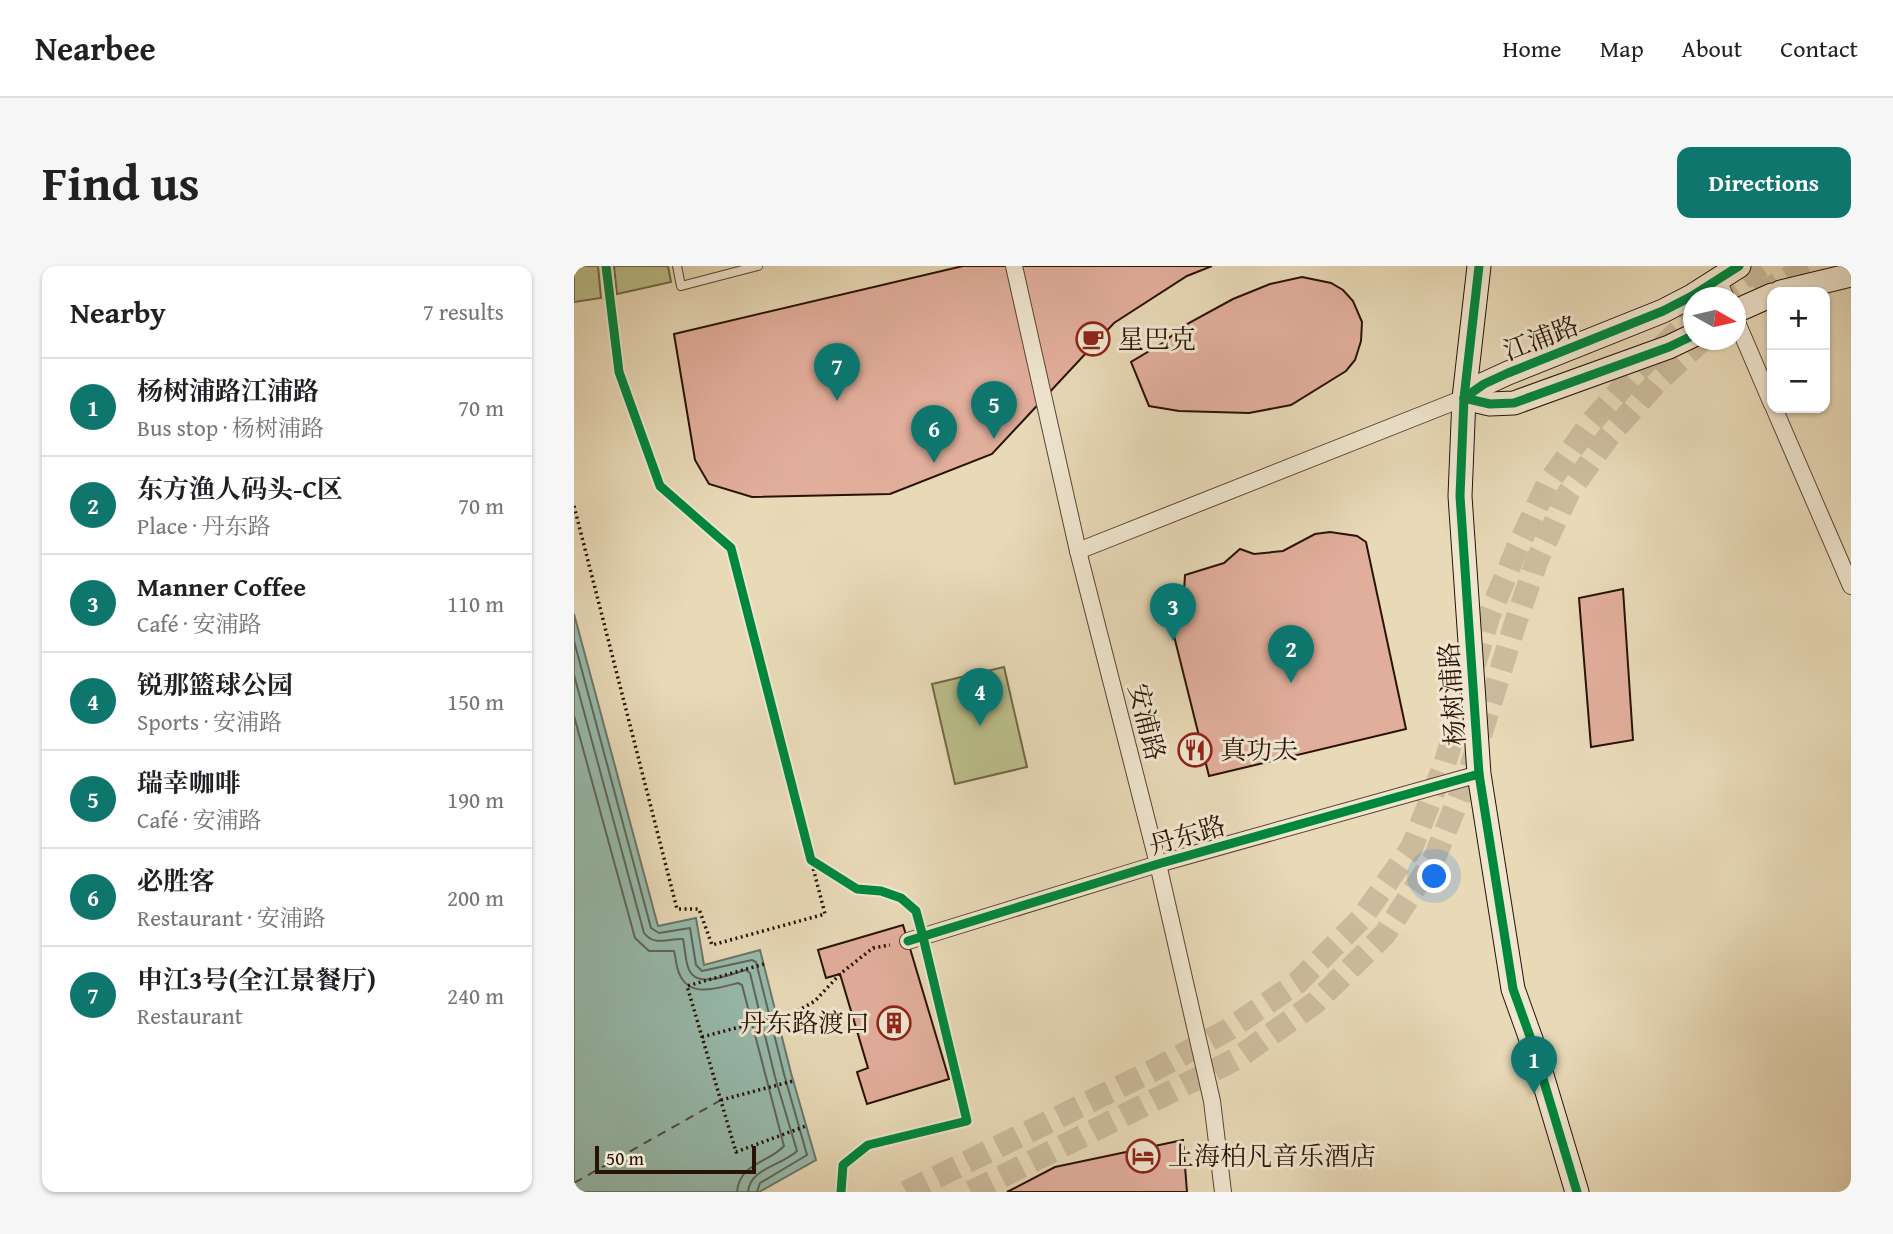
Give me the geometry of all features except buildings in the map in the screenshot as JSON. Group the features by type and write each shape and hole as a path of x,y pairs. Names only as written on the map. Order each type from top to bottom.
{"main road":[{"name":"杨树浦路","path":"1479,266 1464,398 1460,496 1479,775 1513,989 1532,1042 1577,1192"},
{"name":"江浦路","path":"1723,287 1739,266"},
{"path":"1802,287 1851,275"},
{"path":"1746,307 1767,297"},
{"name":"江浦路","path":"1464,398 1484,384 1508,373 1683,304"},
{"name":"江浦路","path":"1464,398 1490,404 1514,403 1683,340"}],"street":[{"name":"安浦路","path":"1014,266 1078,551 1158,864 1212,1101 1223,1192"},
{"path":"1746,345 1767,392"},
{"name":"江浦路","path":"1078,551 1464,398"},
{"path":"1776,413 1851,586"},
{"name":"丹东路","path":"908,941 1158,864 1479,775"}],"lane":[{"path":"677,266 681,286 758,266"}],"path":[{"path":"574,506 677,909 699,909 712,945 825,914 810,857"},
{"path":"810,857 822,868"},
{"path":"702,1037 796,1012 816,1001 840,974 873,948 908,941"},
{"path":"764,964 687,986 736,1152 806,1126"},
{"path":"721,1100 793,1081"}],"green space":[{"path":"574,266 598,266 601,298 574,302"},
{"path":"614,266 668,266 671,282 617,294"},
{"path":"1004,667 1027,767 955,784 932,684"}],"water":[{"path":"574,614 658,926 696,918 704,965 760,950 816,1160 759,1192 574,1192"}],"ferry route":[{"path":"574,1183 721,1100"}],"tunnel":[{"path":"1731,287 1761,266"},
{"path":"1758,295 1809,266"},
{"path":"906,1192 1156,1069 1226,1031 1297,983 1361,919 1412,847 1445,763 1489,616 1547,485 1589,425 1636,372 1683,327"},
{"path":"971,1192 1236,1059 1315,1003 1385,934 1434,859 1469,773 1538,558 1569,492 1609,436 1655,384 1691,350"}],"cycle path":[{"path":"606,266 619,372 660,486 731,548 811,860 857,889 881,891 901,898 916,911 923,937 967,1121 868,1145 843,1165 841,1192"},
{"path":"1479,266 1464,398 1460,496 1479,774 1513,989 1532,1042 1577,1192"},
{"path":"1464,398 1484,384 1508,373 1663,311 1739,266"},
{"path":"1464,398 1490,404 1514,403 1683,340"},
{"path":"908,941 1158,864 1479,774"}],"place":[{"name":"星巴克","path":"1093,339"},
{"name":"申江3号(全江景餐厅)","path":"837,401"},
{"name":"瑞幸咖啡","path":"994,439"},
{"name":"必胜客","path":"934,463"},
{"name":"Manner Coffee","path":"1173,641"},
{"name":"东方渔人码头-C区","path":"1291,683"},
{"name":"锐那篮球公园","path":"980,726"},
{"name":"真功夫","path":"1195,750"},
{"name":"丹东路渡口","path":"894,1023"},
{"name":"杨树浦路江浦路","path":"1534,1094"},
{"name":"上海柏凡音乐酒店","path":"1143,1156"}]}
